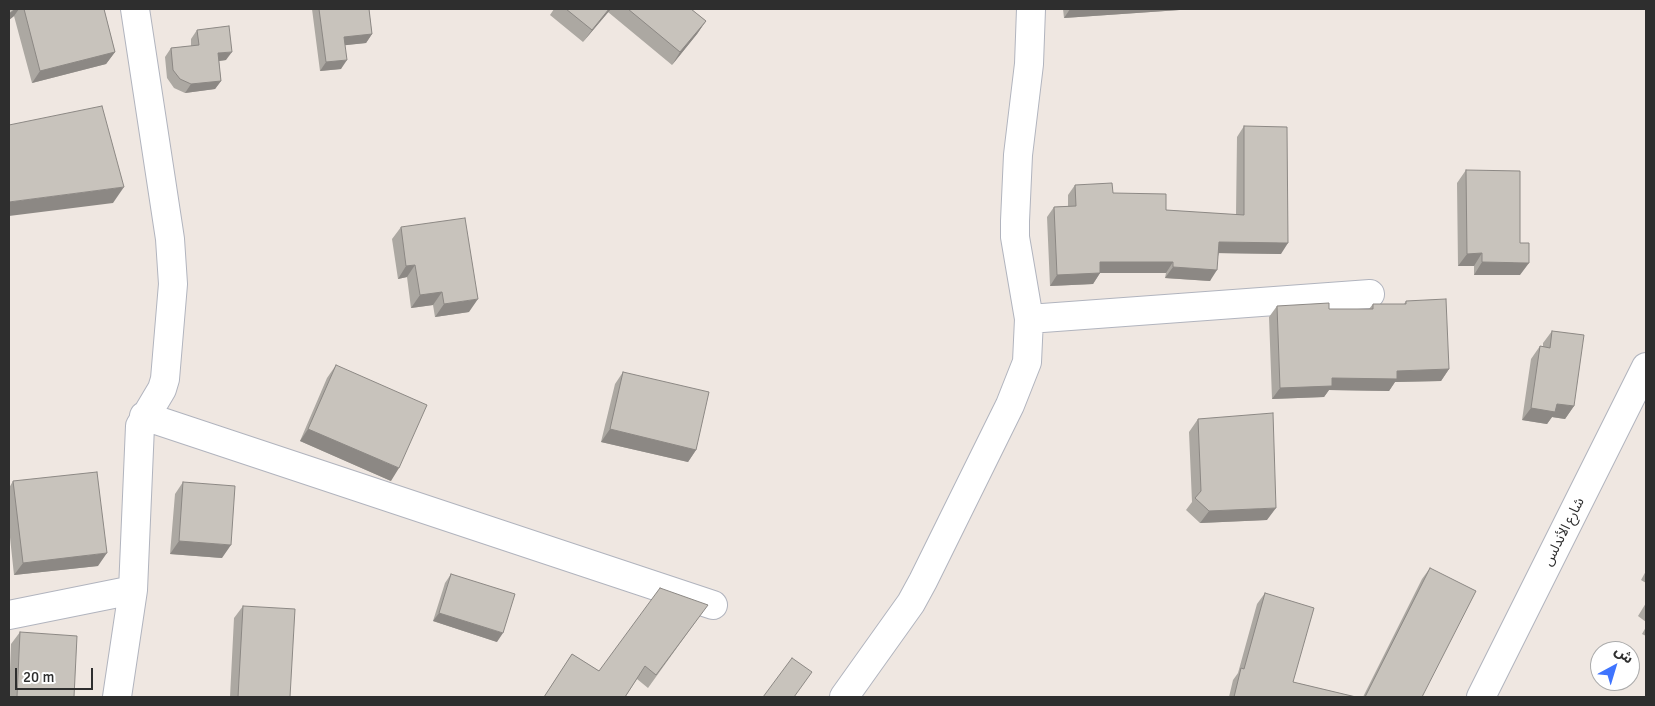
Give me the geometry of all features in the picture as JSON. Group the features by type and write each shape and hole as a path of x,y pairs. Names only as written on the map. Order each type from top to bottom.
{"street":[{"path":"118,697 133,590 138,438 144,416 162,389 165,379 173,284 173,261 135,9"},
{"path":"844,697 911,603 1010,406 1027,362 1029,318 1015,237 1015,221 1018,155 1029,64 1031,9"},
{"path":"1029,318 1370,294"},
{"name":"شارع الأندلس","path":"1481,697 1646,367"},
{"path":"144,416 713,605"},
{"path":"9,615 133,590"}],"building":[{"path":"24,9 104,9 115,52 40,71"},
{"path":"319,9 369,9 372,34 344,37 347,60 326,62"},
{"path":"566,9 609,9 592,30"},
{"path":"628,9 691,9 706,21 680,52"},
{"path":"229,26 232,52 218,53 221,81 191,84 180,79 173,70 171,48 199,45 197,30"},
{"path":"102,106 124,187 9,202 9,125"},
{"path":"1244,126 1287,127 1288,243 1219,242 1217,270 1173,267 1173,262 1100,262 1100,273 1057,275 1054,207 1076,206 1075,185 1112,183 1113,193 1166,194 1166,210 1244,215"},
{"path":"1466,170 1520,171 1520,243 1529,243 1529,263 1482,262 1482,253 1467,254"},
{"path":"465,218 478,299 444,304 442,292 420,295 415,265 406,266 401,227"},
{"path":"1446,299 1449,369 1397,371 1397,379 1332,378 1332,386 1280,388 1277,306 1329,303 1329,309 1373,309 1373,304 1406,304 1406,301"},
{"path":"1552,331 1584,335 1574,406 1557,404 1555,412 1531,408 1540,346 1550,348"},
{"path":"336,365 427,405 399,468 308,429"},
{"path":"623,372 709,392 696,450 610,429"},
{"path":"1273,413 1276,508 1209,511 1195,498 1201,491 1198,419"},
{"path":"97,472 107,553 23,563 13,481"},
{"path":"183,482 235,486 231,545 179,541"},
{"path":"1430,568 1476,591 1422,697 1365,697"},
{"path":"451,574 515,594 503,633 439,613"},
{"path":"660,588 708,605 656,675 645,666 625,697 544,697 572,654 599,671"},
{"path":"1265,593 1314,608 1293,682 1356,697 1234,697 1241,668 1244,669"},
{"path":"243,606 295,609 290,697 238,697"},
{"path":"20,632 77,636 74,697 17,697"},
{"path":"792,658 812,672 794,697 763,697"}]}
